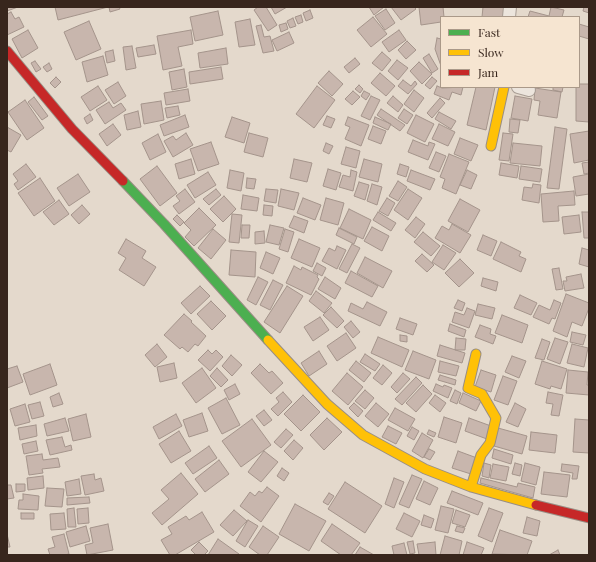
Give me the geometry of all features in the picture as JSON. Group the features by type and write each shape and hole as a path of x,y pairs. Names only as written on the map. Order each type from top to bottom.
{"street":[{"path":"7,51 72,129 164,224 326,404 363,435 405,456 425,469 471,487 565,513 589,518"},
{"path":"491,146 504,88"},
{"path":"471,487 481,455 490,443 496,418 482,394 468,388 476,354"}],"building":[{"path":"7,7 18,7 7,11"},
{"path":"55,7 108,7 58,20"},
{"path":"109,7 119,7 120,9 110,12"},
{"path":"258,7 266,7 277,25 268,31 254,10"},
{"path":"271,7 287,7 275,14"},
{"path":"369,7 384,7 374,15"},
{"path":"391,7 414,7 416,9 401,20"},
{"path":"419,7 443,7 444,16 440,16 440,22 421,25"},
{"path":"483,7 509,7 508,16 482,16"},
{"path":"551,7 564,10 562,16 549,16"},
{"path":"584,7 589,7 589,13 583,11"},
{"path":"386,9 395,23 385,30 375,16"},
{"path":"310,10 313,18 306,21 303,13"},
{"path":"218,11 223,35 195,41 190,17"},
{"path":"530,11 549,16 528,16"},
{"path":"11,12 15,19 19,17 24,27 7,35 7,14"},
{"path":"301,15 303,22 298,24 295,17"},
{"path":"373,17 387,34 371,47 357,30"},
{"path":"293,18 296,26 290,28 287,21"},
{"path":"250,19 255,45 239,47 235,22"},
{"path":"89,21 101,49 76,60 64,32"},
{"path":"286,23 288,29 281,32 279,25"},
{"path":"580,24 589,27 589,39 580,36"},
{"path":"261,25 264,37 270,36 274,51 263,53 256,26"},
{"path":"28,30 38,48 22,58 12,39"},
{"path":"191,30 193,44 178,47 182,66 163,70 157,36"},
{"path":"399,30 406,40 389,52 382,42"},
{"path":"289,32 294,43 277,51 272,40"},
{"path":"437,38 440,39 440,63 435,49"},
{"path":"407,41 416,50 406,59 398,50"},
{"path":"154,45 156,54 138,57 136,48"},
{"path":"132,46 136,68 126,70 123,47"},
{"path":"226,48 228,64 200,68 198,53"},
{"path":"113,50 115,61 107,63 105,52"},
{"path":"382,52 391,60 382,71 372,63"},
{"path":"429,54 438,69 432,73 423,58"},
{"path":"103,56 108,75 87,82 82,62"},
{"path":"355,58 360,64 349,73 344,67"},
{"path":"397,60 408,68 398,80 388,71"},
{"path":"35,61 41,69 36,72 31,63"},
{"path":"419,62 432,74 422,84 410,71"},
{"path":"49,63 52,69 47,72 43,67"},
{"path":"221,67 223,79 190,84 189,72"},
{"path":"184,69 187,87 172,90 169,72"},
{"path":"329,71 343,84 332,96 318,83"},
{"path":"380,73 395,86 386,96 371,83"},
{"path":"56,77 61,82 55,88 50,83"},
{"path":"432,77 437,81 430,89 425,85"},
{"path":"403,80 411,86 415,81 417,84 408,94 398,86"},
{"path":"118,82 126,96 114,104 105,90"},
{"path":"580,84 589,84 589,122 576,121 576,88 580,88"},
{"path":"359,85 363,89 360,93 355,89"},
{"path":"98,86 107,100 90,111 81,97"},
{"path":"317,86 335,100 314,128 296,114"},
{"path":"437,86 440,88 463,88 461,95 452,92 449,100 434,94"},
{"path":"476,88 495,88 486,130 467,125"},
{"path":"535,88 561,92 557,118 538,115 540,101 534,100"},
{"path":"553,88 563,88 562,92 553,90"},
{"path":"188,89 190,101 166,105 164,93"},
{"path":"414,90 424,98 414,112 404,104"},
{"path":"353,91 360,97 352,105 345,99"},
{"path":"364,91 370,94 366,100 361,96"},
{"path":"371,96 380,100 370,120 361,116"},
{"path":"393,96 403,105 398,112 387,103"},
{"path":"515,96 532,99 528,121 511,118"},
{"path":"34,97 48,116 42,120 28,102"},
{"path":"440,98 445,103 432,118 427,113"},
{"path":"25,100 44,128 27,140 8,112"},
{"path":"161,101 164,120 144,124 141,104"},
{"path":"109,102 113,108 121,103 126,110 105,124 96,110"},
{"path":"178,106 180,115 167,118 165,108"},
{"path":"381,109 405,125 400,131 377,115"},
{"path":"404,109 413,115 407,124 398,118"},
{"path":"138,111 141,127 127,130 124,115"},
{"path":"439,112 456,121 451,129 435,119"},
{"path":"90,114 93,120 87,124 84,118"},
{"path":"185,115 189,127 164,136 160,125"},
{"path":"416,115 434,124 425,142 407,133"},
{"path":"327,116 335,119 331,128 323,125"},
{"path":"232,117 250,123 244,143 225,137"},
{"path":"348,117 369,125 361,146 345,139 350,127 345,125"},
{"path":"375,117 391,124 388,130 373,123"},
{"path":"510,119 520,120 518,133 509,132"},
{"path":"113,124 121,135 107,146 99,134"},
{"path":"439,124 455,132 448,146 432,139"},
{"path":"373,126 386,131 381,144 368,139"},
{"path":"7,127 21,135 11,152 7,150"},
{"path":"555,127 567,129 559,189 547,188"},
{"path":"589,131 589,160 574,163 570,134"},
{"path":"186,133 193,145 173,157 164,141 173,136 176,140"},
{"path":"249,133 268,138 263,157 244,152"},
{"path":"503,133 513,134 509,161 499,160"},
{"path":"158,134 166,152 150,160 142,143"},
{"path":"460,138 478,145 471,161 454,154"},
{"path":"413,140 428,146 429,142 435,144 428,160 408,152"},
{"path":"211,142 219,164 198,171 190,149"},
{"path":"326,143 333,146 329,154 323,151"},
{"path":"513,143 542,146 540,166 510,163"},
{"path":"346,147 360,151 356,168 341,164"},
{"path":"436,152 446,156 439,172 429,168"},
{"path":"449,154 469,162 456,194 442,188 445,179 440,177"},
{"path":"191,159 195,174 179,179 175,164"},
{"path":"294,159 312,163 307,182 290,178"},
{"path":"364,159 382,164 378,182 359,177"},
{"path":"589,162 589,173 584,174 582,163"},
{"path":"501,163 519,166 517,178 499,175"},
{"path":"26,164 36,177 18,190 14,184 18,181 13,174"},
{"path":"400,164 409,167 406,177 397,174"},
{"path":"157,166 177,193 160,206 140,179"},
{"path":"521,166 542,169 540,182 519,179"},
{"path":"328,169 341,173 336,190 323,186"},
{"path":"230,170 244,173 241,191 227,188"},
{"path":"351,170 357,172 353,191 339,187 343,175 350,177"},
{"path":"411,170 435,179 430,190 407,181"},
{"path":"467,170 477,175 471,189 460,185"},
{"path":"208,172 216,185 195,198 187,185"},
{"path":"78,174 90,192 69,206 57,188"},
{"path":"589,174 589,194 576,196 573,177"},
{"path":"40,178 55,201 34,216 18,193"},
{"path":"247,178 256,179 254,189 246,188"},
{"path":"398,181 407,187 398,201 389,196"},
{"path":"359,182 369,185 365,200 354,196"},
{"path":"372,184 382,187 377,205 367,201"},
{"path":"533,184 541,185 539,203 522,200 524,187 532,188"},
{"path":"185,189 195,202 179,214 173,206 180,201 176,196"},
{"path":"216,189 221,195 209,205 203,199"},
{"path":"266,189 278,190 276,203 264,201"},
{"path":"281,189 299,193 294,210 278,206"},
{"path":"408,189 422,198 408,220 394,210"},
{"path":"574,191 575,205 558,206 559,221 543,222 541,194"},
{"path":"243,195 259,198 257,211 241,209"},
{"path":"224,196 236,209 223,222 210,209"},
{"path":"303,198 321,205 315,220 297,213"},
{"path":"326,198 344,203 338,225 320,220"},
{"path":"387,198 395,203 388,216 379,211"},
{"path":"460,199 480,210 468,232 448,221"},
{"path":"59,200 69,214 54,225 43,212"},
{"path":"82,205 90,214 79,224 71,215"},
{"path":"264,205 273,206 272,216 263,215"},
{"path":"199,208 216,225 194,246 185,237 191,230 184,223"},
{"path":"349,209 371,220 363,239 340,228"},
{"path":"378,212 396,223 391,231 373,220"},
{"path":"582,212 589,212 589,238 584,238"},
{"path":"232,214 242,215 239,243 229,242"},
{"path":"177,215 184,222 180,226 173,219"},
{"path":"579,215 581,232 564,234 562,217"},
{"path":"294,216 308,221 304,233 289,227"},
{"path":"416,217 425,224 415,238 405,230"},
{"path":"452,224 471,235 460,253 435,238 442,226 449,230"},
{"path":"242,225 250,225 249,238 241,238"},
{"path":"270,225 284,228 279,245 266,242"},
{"path":"372,227 389,236 382,251 364,241"},
{"path":"339,228 357,237 354,244 336,235"},
{"path":"213,229 226,240 211,259 198,248"},
{"path":"285,229 294,232 288,252 279,249"},
{"path":"264,231 265,243 255,244 255,232"},
{"path":"423,232 440,246 431,256 414,242"},
{"path":"483,235 497,241 491,256 477,250"},
{"path":"126,239 146,251 142,258 156,267 144,286 119,270 126,258 118,253"},
{"path":"299,239 320,248 312,267 291,258"},
{"path":"501,242 521,252 519,256 526,259 521,272 493,259"},
{"path":"352,244 360,248 347,273 339,269"},
{"path":"443,245 456,253 444,270 432,262"},
{"path":"337,246 346,250 337,269 322,261 329,248 335,251"},
{"path":"582,248 589,250 589,267 579,264"},
{"path":"231,250 256,252 255,277 229,275"},
{"path":"266,252 280,258 273,274 260,268"},
{"path":"422,254 434,265 427,272 415,261"},
{"path":"365,257 392,271 383,288 357,273"},
{"path":"460,259 474,273 459,287 445,273"},
{"path":"317,263 326,268 322,276 313,271"},
{"path":"294,266 301,270 302,267 318,275 317,277 319,279 311,295 286,283"},
{"path":"559,268 563,289 556,290 552,269"},
{"path":"351,271 378,286 372,297 345,283"},
{"path":"581,274 584,288 565,291 563,281 567,281 566,277"},
{"path":"258,277 268,282 256,305 247,300"},
{"path":"325,277 341,288 335,299 318,289"},
{"path":"483,278 498,282 496,291 481,286"},
{"path":"273,280 283,285 270,310 260,305"},
{"path":"200,286 210,296 191,314 181,303"},
{"path":"287,286 303,296 280,333 264,322"},
{"path":"316,291 332,303 324,313 309,301"},
{"path":"566,294 589,303 589,308 582,326 572,322 567,337 553,331"},
{"path":"520,295 537,303 531,315 514,308"},
{"path":"458,300 465,303 462,311 454,308"},
{"path":"554,300 561,303 555,319 552,318 549,324 533,317 539,305 550,310"},
{"path":"211,301 226,316 212,330 197,314"},
{"path":"367,302 387,312 380,326 348,311 351,303 363,309"},
{"path":"478,304 495,308 492,319 475,315"},
{"path":"331,307 344,321 337,328 323,315"},
{"path":"467,308 475,311 469,328 452,322 455,312 464,315"},
{"path":"184,314 206,336 198,346 195,344 188,352 182,347 180,349 164,335"},
{"path":"502,315 528,325 522,343 495,333"},
{"path":"320,317 329,330 313,341 304,327"},
{"path":"400,318 417,324 413,335 396,329"},
{"path":"351,321 360,332 353,338 344,327"},
{"path":"450,324 466,330 464,337 448,331"},
{"path":"480,325 491,329 490,334 496,336 493,344 475,337"},
{"path":"572,332 586,335 583,345 570,342"},
{"path":"346,333 356,348 337,361 327,346"},
{"path":"400,335 407,336 407,342 400,341"},
{"path":"378,337 409,350 402,367 371,353"},
{"path":"456,338 466,339 465,350 455,350"},
{"path":"555,338 568,342 560,364 547,359"},
{"path":"542,339 550,342 544,360 535,358"},
{"path":"157,344 167,357 155,367 145,355"},
{"path":"572,344 588,348 584,367 567,363"},
{"path":"440,345 465,353 462,363 437,356"},
{"path":"208,350 212,354 216,350 223,357 210,371 198,360"},
{"path":"319,351 327,364 309,376 301,363"},
{"path":"413,351 436,360 429,379 405,370"},
{"path":"365,354 380,364 375,371 360,362"},
{"path":"231,355 242,365 232,376 222,366"},
{"path":"512,356 526,361 519,378 505,372"},
{"path":"356,361 371,373 364,382 349,370"},
{"path":"440,361 459,366 456,376 438,372"},
{"path":"542,361 567,369 561,389 551,386 550,389 535,384"},
{"path":"174,363 177,378 160,382 157,367"},
{"path":"50,364 57,385 30,395 23,374"},
{"path":"260,364 269,373 272,371 283,383 271,394 251,373"},
{"path":"383,365 392,373 382,385 373,378"},
{"path":"17,366 23,382 7,388 7,369"},
{"path":"202,368 216,388 196,403 182,383"},
{"path":"217,368 228,380 221,387 210,376"},
{"path":"481,370 496,375 491,392 475,387"},
{"path":"568,370 588,372 587,385 589,385 589,395 566,393"},
{"path":"347,373 363,387 348,405 332,391"},
{"path":"403,373 410,379 397,393 391,387"},
{"path":"440,375 456,380 455,385 438,380"},
{"path":"503,376 517,381 508,405 494,400"},
{"path":"416,377 422,383 402,405 395,399"},
{"path":"235,384 240,394 229,400 224,390"},
{"path":"436,384 443,387 444,385 452,388 448,398 433,391"},
{"path":"423,385 432,394 416,412 406,403"},
{"path":"365,390 374,398 365,409 355,401"},
{"path":"455,390 461,393 457,404 450,401"},
{"path":"283,392 292,402 278,416 271,409 279,402 276,398"},
{"path":"548,392 563,395 559,416 551,415 553,404 546,403"},
{"path":"59,393 63,404 53,407 50,397"},
{"path":"463,393 481,401 476,411 459,403"},
{"path":"303,395 320,412 301,431 284,414"},
{"path":"435,395 446,403 440,412 429,403"},
{"path":"226,398 240,425 222,434 208,408"},
{"path":"40,402 44,416 32,419 28,405"},
{"path":"354,403 363,411 358,417 349,408"},
{"path":"376,403 389,414 378,427 365,416"},
{"path":"515,403 526,409 518,427 506,422"},
{"path":"25,404 30,422 15,426 10,409"},
{"path":"395,408 415,419 408,431 388,420"},
{"path":"264,410 272,420 264,426 256,416"},
{"path":"202,413 208,431 189,437 183,420"},
{"path":"86,414 91,437 73,441 68,419"},
{"path":"176,414 182,426 159,439 153,427"},
{"path":"444,417 462,423 456,443 438,437"},
{"path":"65,418 69,431 47,436 44,424"},
{"path":"327,418 342,432 324,450 310,435"},
{"path":"469,418 491,426 487,439 465,431"},
{"path":"252,419 271,445 241,467 222,441"},
{"path":"575,419 589,420 589,453 573,452"},
{"path":"36,425 37,436 20,440 18,428"},
{"path":"388,426 402,433 396,444 382,437"},
{"path":"412,427 419,431 414,440 407,436"},
{"path":"498,428 527,436 522,454 494,446"},
{"path":"286,429 293,435 281,448 274,442"},
{"path":"429,430 436,433 434,437 427,434"},
{"path":"179,431 191,451 171,463 159,444"},
{"path":"531,432 557,435 555,453 529,450"},
{"path":"422,433 433,440 423,458 412,451"},
{"path":"62,437 65,447 71,445 72,450 50,455 46,440"},
{"path":"294,440 303,448 293,460 284,451"},
{"path":"36,441 38,451 24,454 22,444"},
{"path":"209,446 217,458 193,474 185,463"},
{"path":"429,449 435,452 430,460 424,457"},
{"path":"494,449 513,455 511,464 492,458"},
{"path":"264,451 278,462 261,482 248,472"},
{"path":"458,451 477,458 471,474 452,468"},
{"path":"42,454 43,460 58,458 60,467 42,469 43,473 29,475 26,456"},
{"path":"219,460 229,474 205,492 195,479"},
{"path":"484,463 491,465 489,478 482,476"},
{"path":"515,463 522,465 520,476 512,474"},
{"path":"525,463 540,467 536,485 521,481"},
{"path":"493,464 509,467 506,481 490,478"},
{"path":"562,464 579,466 577,479 572,479 573,473 561,471"},
{"path":"282,468 289,473 284,481 277,476"},
{"path":"544,472 570,475 567,497 541,494"},
{"path":"181,473 198,494 162,525 152,513 169,499 161,490"},
{"path":"94,474 95,480 101,478 104,491 85,495 81,476"},
{"path":"412,475 422,479 409,508 399,504"},
{"path":"43,476 44,488 28,490 27,478"},
{"path":"394,478 404,482 394,508 385,504"},
{"path":"481,478 517,487 518,483 535,487 533,498 480,483"},
{"path":"79,479 81,494 67,496 65,482"},
{"path":"424,481 438,488 430,505 416,499"},
{"path":"345,482 382,506 365,533 328,509"},
{"path":"16,484 25,484 25,491 16,492"},
{"path":"7,485 11,485 14,498 7,499"},
{"path":"267,487 279,496 261,522 240,506 250,492 255,496 259,491 262,493"},
{"path":"47,488 64,489 62,507 45,506"},
{"path":"452,491 483,503 478,515 447,503"},
{"path":"329,493 334,496 328,505 323,502"},
{"path":"23,494 39,496 38,510 18,509 19,500 23,500"},
{"path":"89,497 90,503 67,505 67,498"},
{"path":"295,504 326,521 309,551 279,534"},
{"path":"441,506 454,509 448,533 435,530"},
{"path":"74,508 76,527 68,527 67,509"},
{"path":"88,508 89,523 78,524 77,509"},
{"path":"489,508 503,513 492,542 478,536"},
{"path":"234,510 247,521 233,536 220,525"},
{"path":"456,510 470,515 465,527 452,523"},
{"path":"202,512 214,532 175,555 170,555 161,540 172,534 168,527 186,516 189,520"},
{"path":"21,513 34,513 34,519 21,519"},
{"path":"64,513 66,529 51,530 50,514"},
{"path":"404,513 420,521 412,537 396,529"},
{"path":"424,515 434,519 431,528 421,525"},
{"path":"527,517 540,521 537,536 523,533"},
{"path":"248,520 258,526 245,547 236,541"},
{"path":"108,524 113,550 87,555 85,545 93,543 90,528"},
{"path":"332,524 360,543 351,555 341,555 321,541"},
{"path":"86,526 90,541 70,547 66,532"},
{"path":"263,526 279,537 267,555 260,555 249,547"},
{"path":"457,526 465,528 463,533 455,531"},
{"path":"500,530 532,541 527,555 492,554"},
{"path":"7,534 10,547 7,547"},
{"path":"64,534 69,554 50,555 48,549 55,547 52,537"},
{"path":"445,536 462,541 459,555 440,555"},
{"path":"218,539 239,554 208,555"},
{"path":"413,541 415,553 410,554 407,542"},
{"path":"199,542 208,551 204,555 196,555 191,550"},
{"path":"435,542 436,555 419,555 417,544"},
{"path":"467,542 484,548 481,555 463,555"},
{"path":"404,543 407,555 394,555 392,546"},
{"path":"360,547 374,555 355,555"},
{"path":"558,550 560,555 549,555"}],"traffic: fast":[{"path":"123,181 164,224 268,340"}],"traffic: slow":[{"path":"491,146 504,88"},
{"path":"268,340 327,404 363,435 425,469 471,487 536,505"},
{"path":"471,487 481,455 490,443 496,418 482,394 468,388 476,354"}],"traffic: jam":[{"path":"7,51 72,129 123,181"},
{"path":"536,505 589,518"}]}
